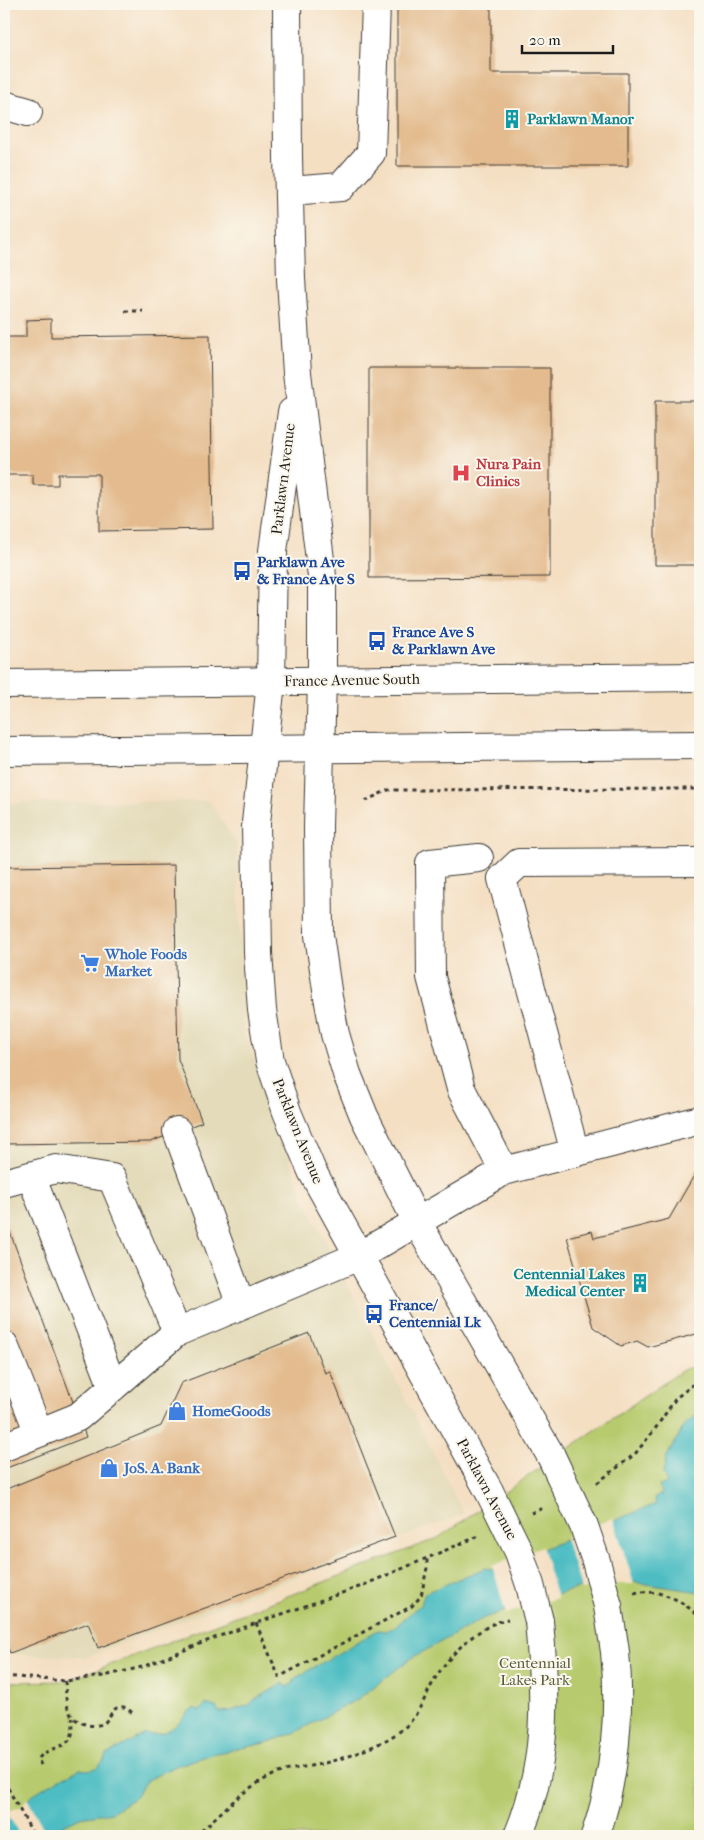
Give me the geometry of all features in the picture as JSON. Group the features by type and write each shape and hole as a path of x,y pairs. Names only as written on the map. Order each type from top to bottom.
{"street":[{"name":"Parklawn Avenue","path":"287,4 291,279 297,373 322,576 322,680 318,826 319,935 333,1025 347,1074 364,1116 417,1222 551,1456 584,1526 596,1561 618,1600 615,1652 617,1711 604,1810 595,1836"},
{"path":"290,191 341,187 371,153 376,4"},
{"name":"Parklawn Avenue","path":"297,373 274,551 271,682 256,823 258,953 262,1010 270,1062 287,1112 312,1171 489,1491 519,1552 530,1585 528,1619 543,1660 545,1709 541,1760 529,1811 518,1836"},
{"name":"France Avenue South","path":"4,684 700,677"},
{"path":"4,751 700,745"},
{"path":"479,858 430,863 431,977 460,1089 504,1171"},
{"path":"574,1153 502,879 519,863 700,862"},
{"path":"4,1448 78,1417 177,1332 359,1256 504,1171 700,1120"},
{"path":"177,1131 241,1306"},
{"path":"4,1183 56,1169 112,1178 177,1332"},
{"path":"31,1176 113,1387"},
{"path":"4,1345 39,1433"}],"path":[{"path":"125,311 143,311"},
{"path":"365,801 388,790 700,789"},
{"path":"593,1486 635,1454 655,1430 676,1398 700,1379"},
{"path":"523,1516 550,1505"},
{"path":"4,1676 65,1681 104,1676 142,1667 256,1623 359,1587 480,1536"},
{"path":"256,1623 279,1677 412,1606 422,1596 427,1558"},
{"path":"618,1600 642,1592 656,1592 670,1596 686,1605 700,1618"},
{"path":"196,1836 240,1797 265,1779 289,1770 331,1762 394,1736 412,1719 437,1675 456,1652 480,1631 500,1620 528,1619"},
{"path":"41,1765 38,1759 44,1752 58,1749 68,1742 73,1728 67,1705 65,1681"},
{"path":"71,1716 79,1722 96,1726 107,1721 114,1710 119,1707 124,1707 134,1714"},
{"path":"4,1781 34,1836"}],"shaded area":[{"path":"209,801 237,844 243,1029 305,1201 464,1514 86,1657 4,1654 4,803"}],"green space":[{"name":"Centennial Lakes Park","path":"700,1364 700,1836 4,1836 4,1682 68,1681 438,1538 683,1370"}],"water":[{"path":"700,1412 700,1592 632,1582 595,1585 575,1589 484,1618 410,1659 358,1699 294,1733 266,1743 212,1754 176,1766 147,1780 134,1798 112,1812 80,1817 47,1833 34,1836 4,1836 4,1815 17,1812 35,1793 80,1769 96,1768 103,1762 106,1755 145,1734 157,1734 169,1730 180,1722 187,1712 195,1708 199,1711 206,1704 216,1707 219,1712 231,1711 249,1705 254,1700 284,1683 286,1687 294,1683 294,1679 378,1630 387,1631 397,1625 421,1604 425,1593 485,1568 492,1569 656,1504 654,1497 662,1494 659,1486 667,1483 663,1474 666,1458 684,1426"}],"pier":[{"path":"613,1518 634,1584 615,1584 582,1590 565,1538"},
{"path":"542,1546 557,1598 506,1614 492,1566"},
{"path":"27,1798 47,1835 20,1836 7,1812 22,1806"}],"building":[{"name":"Parklawn Manor","path":"397,4 491,4 491,73 628,73 628,166 397,166"},
{"path":"51,319 51,337 210,335 213,529 99,531 99,474 58,474 58,485 33,485 33,475 4,475 4,337 26,337 26,320"},
{"path":"369,368 550,368 550,577 369,578"},
{"path":"655,401 700,401 700,565 655,565"},
{"name":"Whole Foods Market","path":"174,865 178,1059 202,1122 150,1142 4,1144 4,867"},
{"name":"Centennial Lakes Medical Center","path":"700,1165 700,1333 648,1347 637,1341 621,1346 593,1327 567,1237 592,1231 594,1238 669,1219"},
{"path":"4,1216 86,1437 4,1469"},
{"path":"309,1333 325,1373 330,1371 395,1537 98,1648 88,1623 10,1653 4,1637 4,1490 161,1426 181,1383"}],"place":[{"name":"Parklawn Manor","path":"512,119"},
{"name":"Nura Pain Clinics","path":"461,473"},
{"name":"Parklawn Ave & France Ave S","path":"242,571"},
{"name":"France Ave S & Parklawn Ave","path":"377,641"},
{"name":"Whole Foods Market","path":"90,963"},
{"name":"Centennial Lakes Medical Center","path":"640,1283"},
{"name":"France/ Centennial Lk","path":"374,1314"},
{"name":"HomeGoods","path":"177,1411"},
{"name":"JoS. A. Bank","path":"109,1468"}]}
